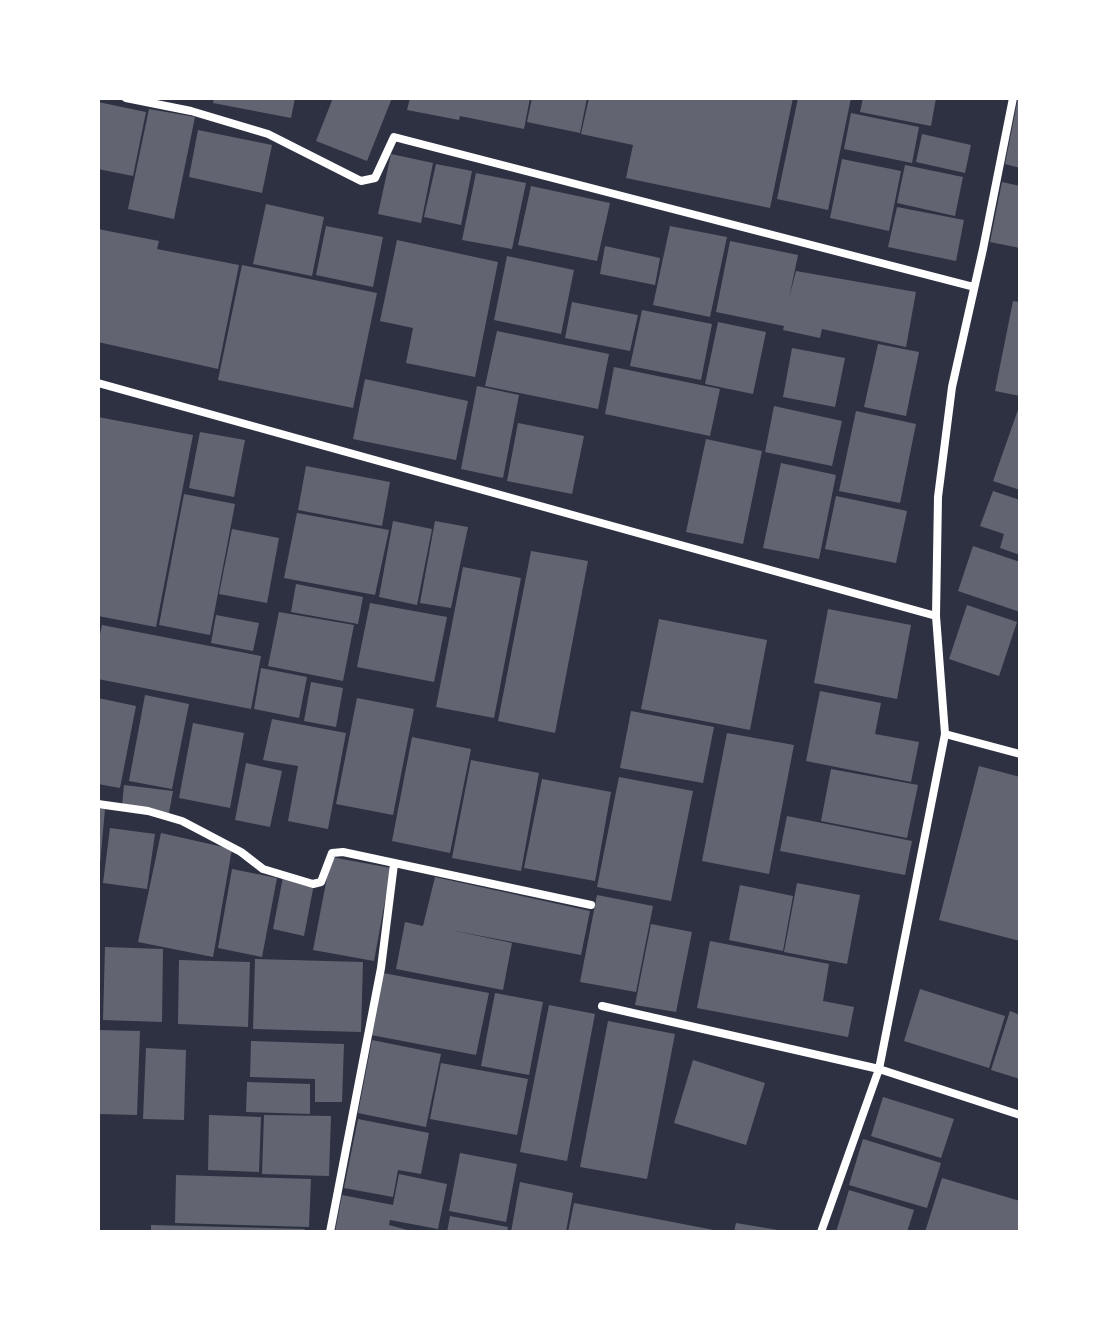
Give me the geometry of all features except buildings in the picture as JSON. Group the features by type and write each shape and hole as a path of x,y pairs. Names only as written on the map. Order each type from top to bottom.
{"street":[{"path":"126,98 191,111 255,130 361,181 375,178 394,137 974,287"},
{"path":"821,1232 879,1069 945,734 936,616 938,497 952,387 1013,98"},
{"path":"98,383 936,616"},
{"path":"945,734 1020,754"},
{"path":"98,804 148,811 182,821 241,852 263,869 313,884 321,882 332,853 343,852 591,905"},
{"path":"330,1232 381,968 394,864"},
{"path":"602,1006 879,1069 1020,1115"}]}
